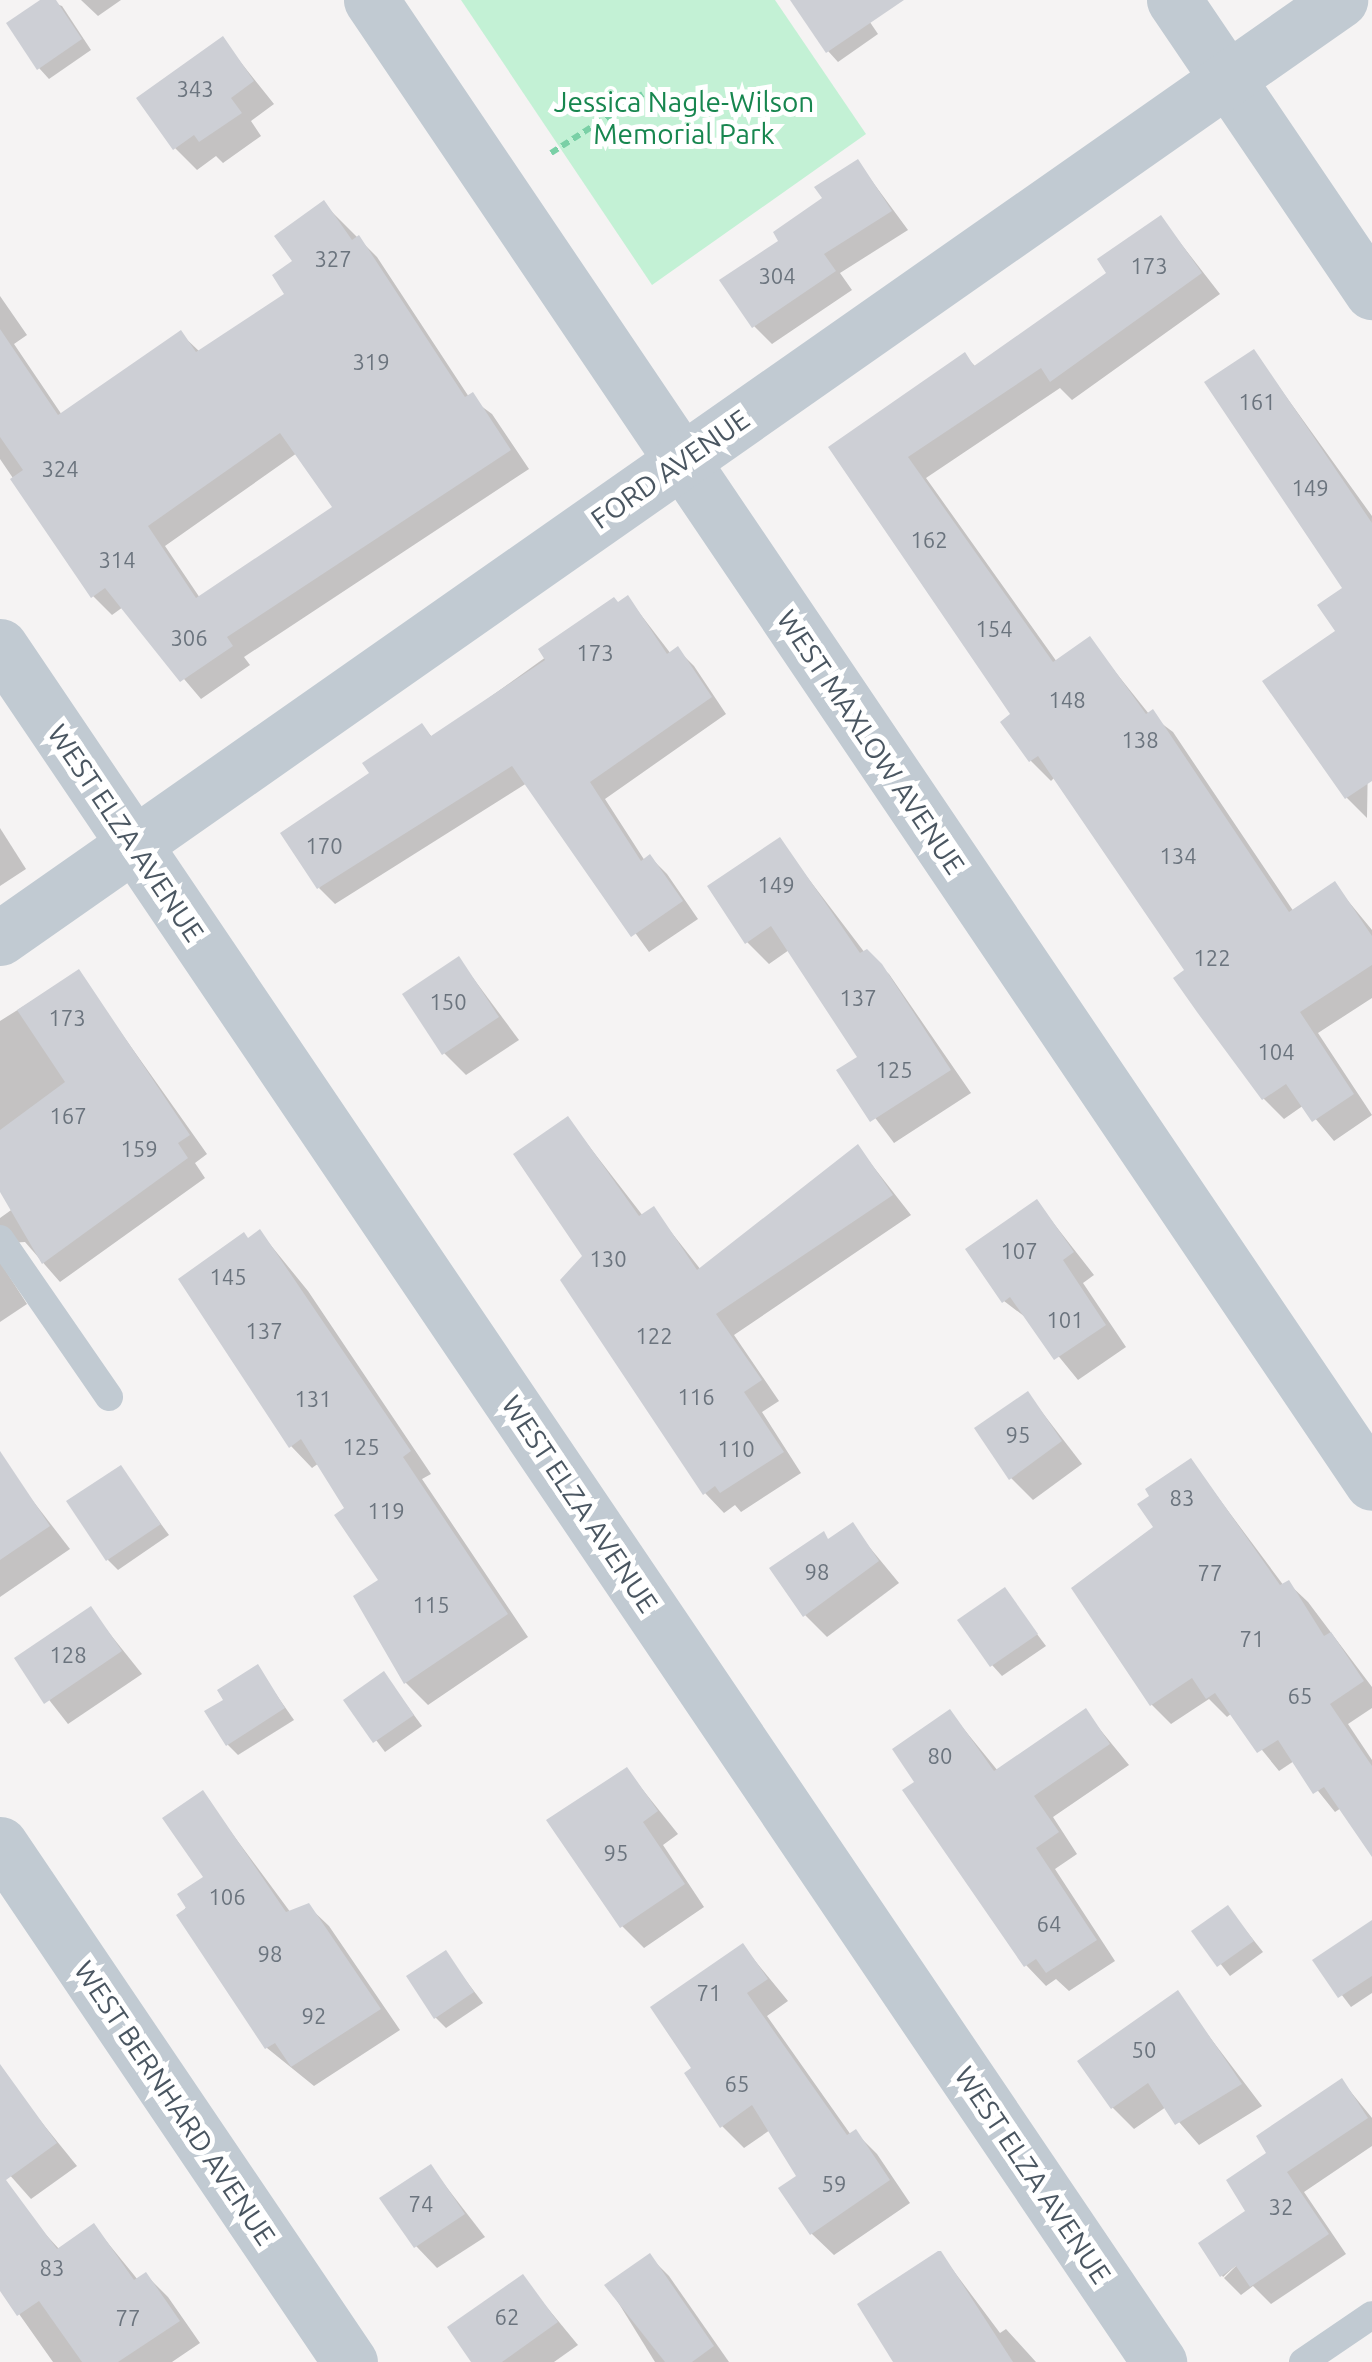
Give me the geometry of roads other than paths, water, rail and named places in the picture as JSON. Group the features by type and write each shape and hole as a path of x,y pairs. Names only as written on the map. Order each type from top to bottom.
{"street":[{"name":"WEST MAXLOW AVENUE","path":"371,0 1372,1483"},
{"path":"1174,0 1372,292"},
{"name":"FORD AVENUE","path":"0,938 1340,0"},
{"name":"WEST ELZA AVENUE","path":"0,646 1159,2362"},
{"name":"WEST BERNHARD AVENUE","path":"0,1844 350,2362"}],"lane":[{"path":"0,1239 110,1396"},
{"path":"1303,2362 1372,2315"}],"park label":[{"name":"Jessica Nagle-Wilson Memorial Park","path":"684,118"}]}
